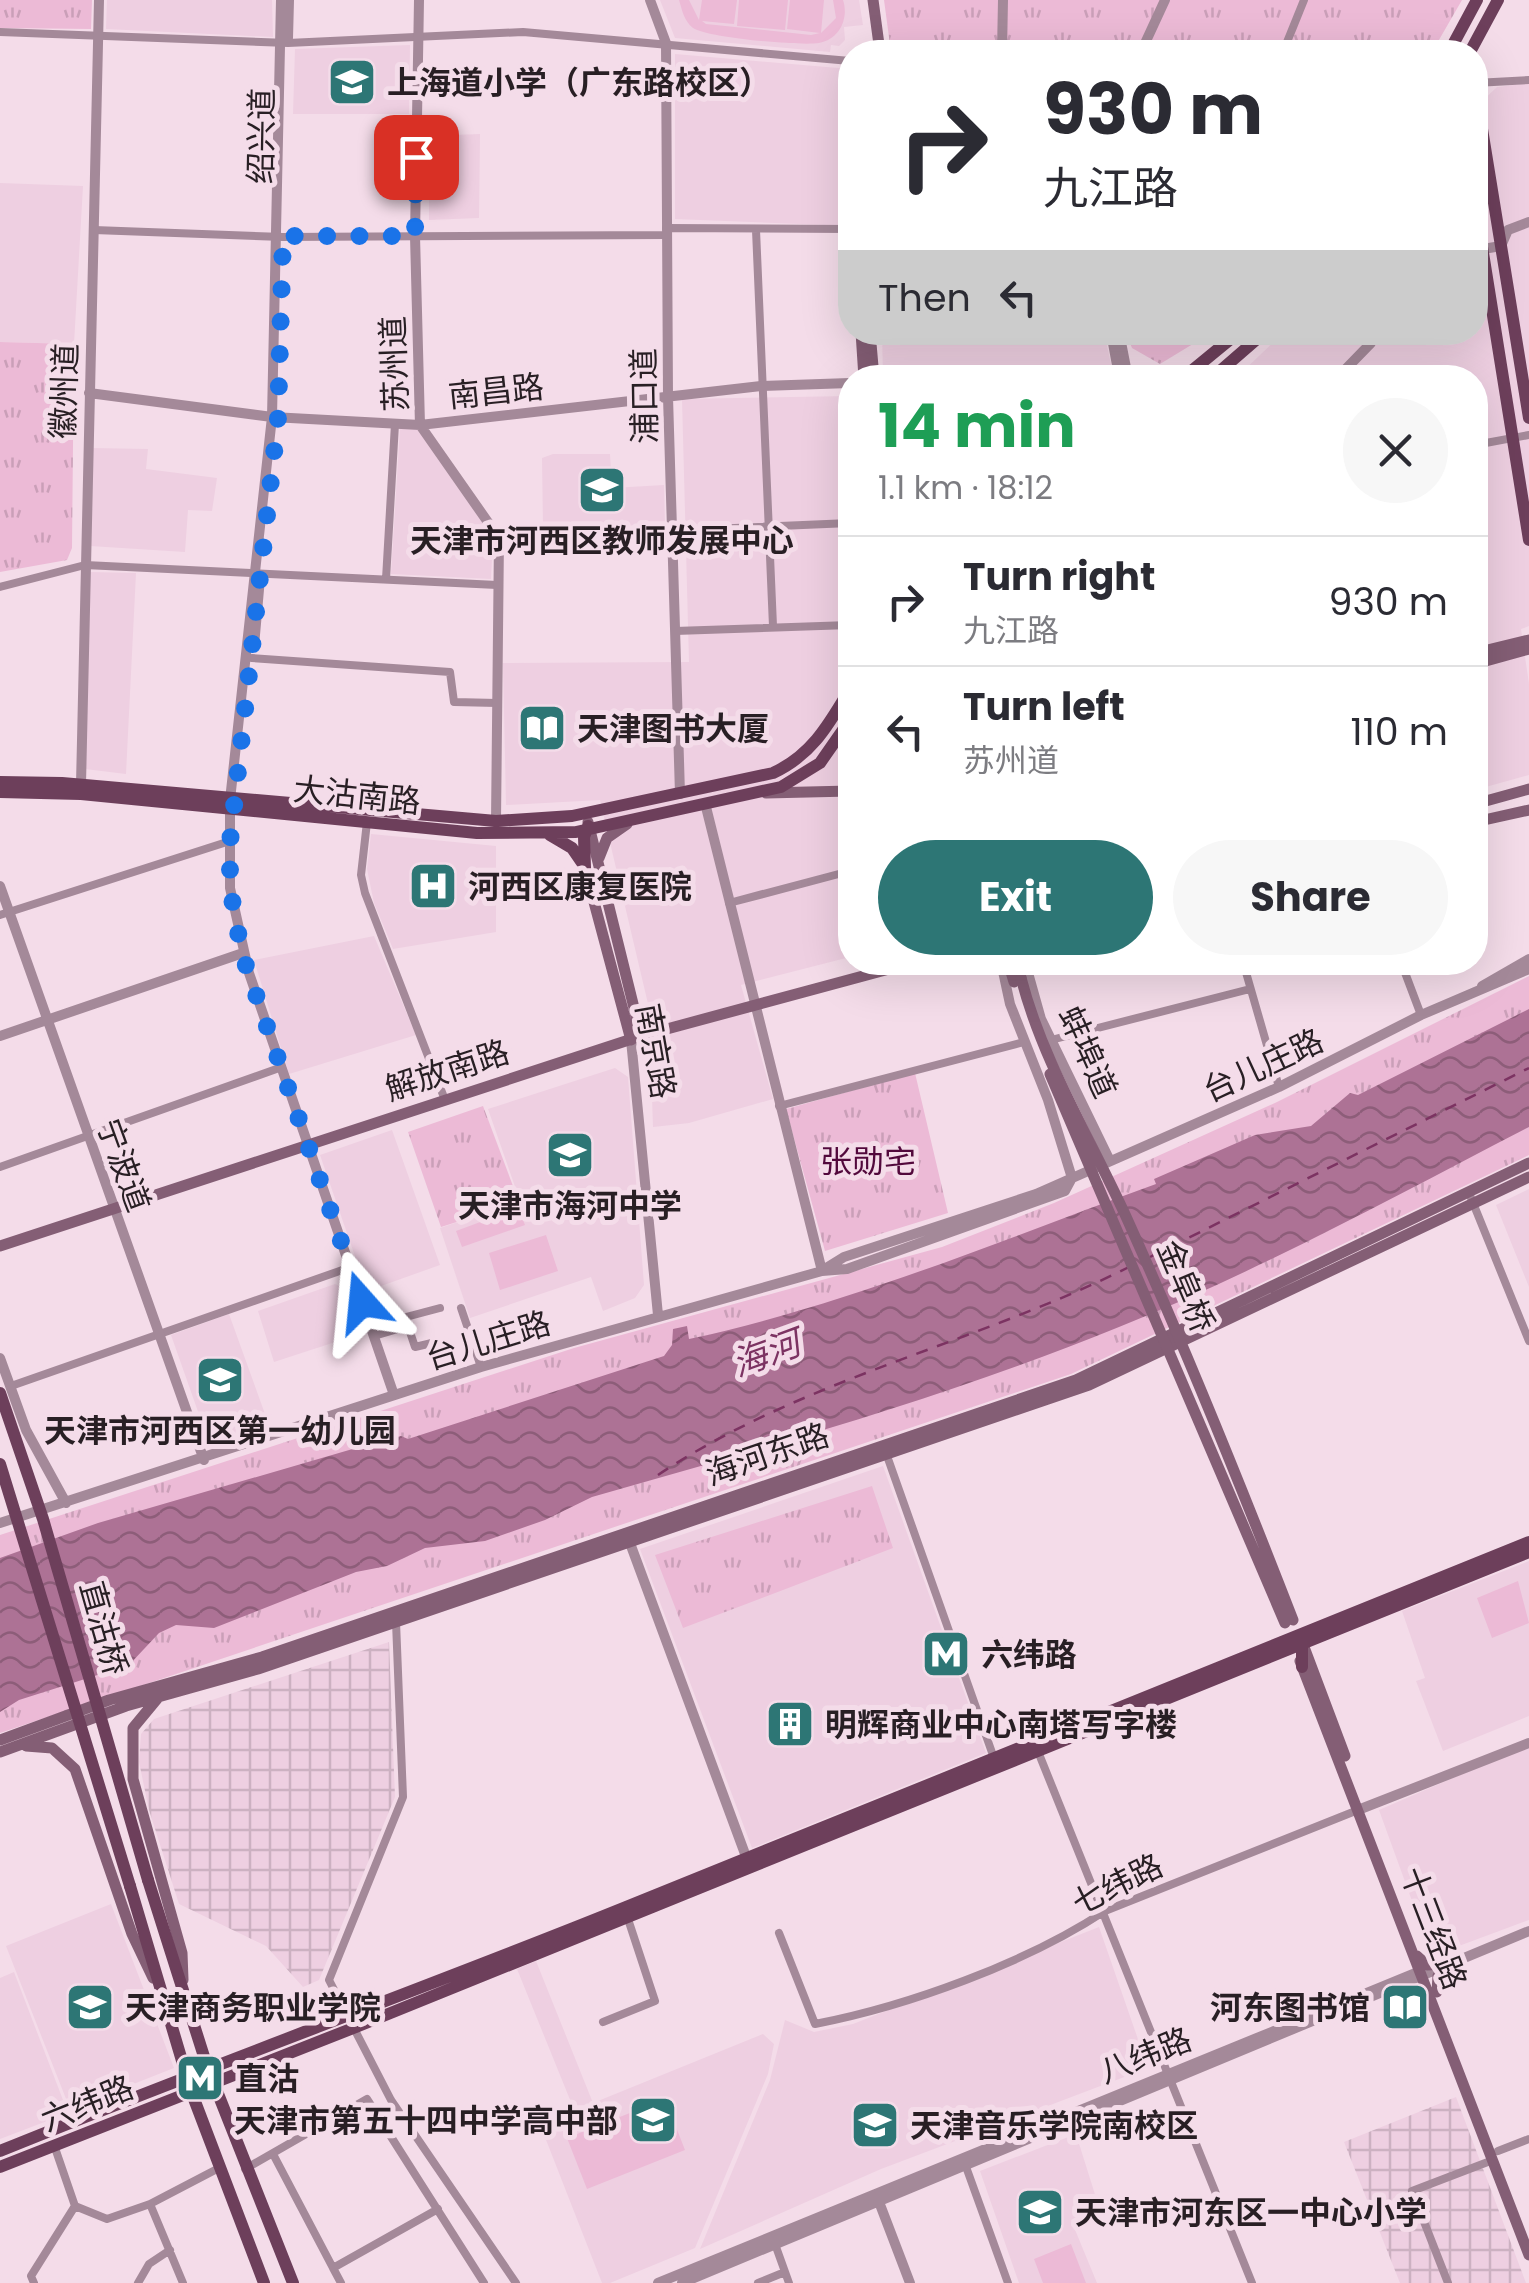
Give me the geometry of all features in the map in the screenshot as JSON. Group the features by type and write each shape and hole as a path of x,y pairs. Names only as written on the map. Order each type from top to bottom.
{"main road":[{"path":"870,0 872,40"},
{"path":"870,0 878,40"},
{"path":"1460,40 1477,0"},
{"path":"1479,40 1498,0"},
{"path":"1471,40 1480,32"},
{"path":"1488,166 1529,418"},
{"path":"1488,286 1529,540"},
{"path":"1199,365 1223,345"},
{"path":"1227,365 1250,345"},
{"path":"1488,651 1529,640"},
{"path":"1488,660 1529,648"},
{"path":"582,827 625,805 753,780 794,763 813,746 838,707"},
{"path":"582,827 628,823 766,793 801,778 820,763 838,737"},
{"name":"大沽南路","path":"0,782 81,784 477,833 542,834 582,827"},
{"path":"1488,800 1529,789"},
{"path":"766,793 838,791"},
{"name":"大沽南路","path":"0,792 232,803"},
{"path":"1488,819 1529,810"},
{"name":"大沽南路","path":"367,818 496,822 545,818 582,827"},
{"path":"592,868 603,843 628,823"},
{"path":"582,827 592,868"},
{"path":"542,834 567,844 592,868"},
{"name":"南京路","path":"592,868 636,1038"},
{"name":"解放南路","path":"0,1246 636,1038 859,975"},
{"path":"1014,975 1018,980"},
{"name":"蚌埠道","path":"1018,980 1019,975"},
{"name":"金阜桥","path":"1018,980 1289,1621"},
{"name":"海河东路","path":"0,1740 108,1700 262,1657 1089,1385 1471,1198 1529,1163"},
{"name":"海河东路","path":"1471,1198 1529,1178"},
{"name":"直沽桥","path":"5,1390 184,1999 245,2169 293,2283"},
{"name":"直沽桥","path":"0,1464 186,2076 264,2283"},
{"name":"海河东路","path":"6,1750 396,1622 628,1536"},
{"name":"六纬路","path":"1299,1641 1319,1626 1529,1542"},
{"name":"六纬路","path":"0,2166 214,2083 353,2022 1035,1746 1529,1552"},
{"path":"1289,1621 1319,1626"},
{"name":"十三经路","path":"1289,1621 1414,1953 1438,1992 1529,2254"},
{"path":"1299,1641 1302,1667"},
{"name":"十三经路","path":"1302,1667 1529,2234"},
{"path":"159,1697 133,1728 132,1779 182,1953 184,1999"},
{"path":"6,1750 52,1748 75,1768 132,1934 163,1996"},
{"name":"六纬路","path":"0,2152 208,2066 353,2022 628,1916 748,1863"},
{"path":"1425,1971 1446,1964"},
{"path":"1438,1992 1438,1976 1446,1964"}],"street":[{"name":"徽州道","path":"81,784 99,0"},
{"name":"绍兴道","path":"285,0 275,417 232,803 231,900 242,954 394,1395"},
{"name":"苏州道","path":"419,0 415,236 420,425 499,538"},
{"name":"浦口道","path":"650,0 666,43 668,397 680,794"},
{"path":"1002,40 1003,0"},
{"path":"1147,40 1166,0"},
{"path":"1288,40 1304,0"},
{"path":"0,32 285,42 523,32 838,60"},
{"path":"1488,84 1529,80"},
{"path":"1495,209 1506,222 1525,223"},
{"path":"1488,249 1501,246 1508,230 1525,223"},
{"path":"94,230 415,236 838,229"},
{"path":"756,230 772,626"},
{"path":"1513,322 1528,320"},
{"path":"1350,365 1369,345"},
{"name":"南昌路","path":"89,393 275,417 420,425 761,386 838,383"},
{"path":"386,579 395,424"},
{"path":"1488,443 1529,435"},
{"path":"496,822 499,538 838,524"},
{"path":"0,587 85,565 498,586"},
{"name":"绍兴道","path":"232,803 252,658 258,573"},
{"path":"675,631 838,624"},
{"path":"252,658 450,672 454,702 496,703"},
{"path":"706,807 752,1004 822,1271"},
{"path":"367,818 361,875 368,905 446,1100"},
{"path":"4,913 230,842"},
{"path":"729,903 838,874"},
{"name":"宁波道","path":"0,886 4,913 204,1460"},
{"path":"0,1036 242,954"},
{"name":"台儿庄路","path":"1473,993 1529,959"},
{"name":"台儿庄路","path":"0,1523 204,1460 481,1367 822,1271 844,1258 1110,1162 1529,968"},
{"path":"1007,975 1024,1042 1072,1178"},
{"name":"蚌埠道","path":"1026,975 1051,1040 1110,1162"},
{"path":"1246,975 1279,1087"},
{"path":"1406,975 1420,1016"},
{"path":"1051,1040 1250,989"},
{"name":"南京路","path":"636,1038 658,1315"},
{"path":"779,1106 1024,1042"},
{"path":"0,1167 282,1067"},
{"path":"1471,1198 1529,1341"},
{"path":"5,1390 351,1267"},
{"path":"436,1342 416,1347 406,1317 440,1308"},
{"path":"460,1308 481,1367"},
{"path":"374,1336 408,1326"},
{"path":"0,1358 5,1390 66,1504"},
{"path":"885,1449 996,1762"},
{"path":"628,1536 748,1863"},
{"path":"396,1622 403,1797 329,1980 390,2100 516,2283"},
{"name":"七纬路","path":"779,1933 815,2024 906,2002 1070,1934 1105,1911 1529,1743"},
{"path":"1035,1746 1105,1911 1252,2283"},
{"path":"603,2022 655,2001 628,1916"},
{"path":"1446,1964 1529,1931"},
{"name":"八纬路","path":"658,2283 1425,1971"},
{"name":"八纬路","path":"682,2283 876,2197 965,2164 1168,2077"},
{"path":"245,2169 368,2099 484,2283"},
{"path":"1448,2283 1412,2191 1529,2140"},
{"path":"54,2145 76,2206 107,2218 150,2204 219,2168"},
{"path":"274,2154 341,2283"},
{"path":"965,2164 1008,2283"},
{"path":"876,2197 910,2283"},
{"path":"150,2204 183,2283"},
{"path":"34,2283 31,2276 76,2206"},
{"path":"332,2268 438,2210"},
{"path":"775,2244 790,2283"},
{"path":"138,2283 148,2264 170,2250"},
{"path":"758,2283 786,2272"}],"shaded area":[{"path":"107,0 272,0 273,37 106,29"},
{"path":"660,0 859,0 863,25 844,27 845,40 838,40 838,46 831,45 830,52 675,38"},
{"name":"上海道小学（广东路校区）","path":"410,45 409,114 293,114 295,49"},
{"path":"675,54 838,68 838,226 675,219"},
{"path":"1529,83 1529,626 1521,629 1529,684 1529,775 1488,786 1488,365 1250,365 1270,345 1488,345 1488,96 1497,87"},
{"path":"480,134 479,218 429,220 429,136"},
{"path":"0,183 83,186 74,344 0,342"},
{"path":"882,345 1107,345 1111,365 883,365"},
{"path":"838,396 838,960 741,985 773,1099 689,1123 653,1127 649,1008 600,800 506,805 503,663 689,662 682,399"},
{"path":"400,428 417,429 493,538 491,579 391,574"},
{"path":"91,448 148,449 146,469 217,478 212,511 188,510 185,552 90,546"},
{"name":"天津市河西区教师发展中心","path":"553,454 610,454 612,488 664,485 665,525 543,527 542,458"},
{"path":"89,572 136,573 126,774 85,769"},
{"name":"河西区康复医院","path":"371,834 496,846 496,932 393,949 374,903 367,869"},
{"path":"374,936 416,1035 289,1074 254,960"},
{"name":"天津市海河中学","path":"615,1068 628,1077 644,1285 635,1298 603,1311 591,1277 470,1318 440,1228 520,1201 488,1109"},
{"path":"392,1130 440,1265 367,1291 320,1155"},
{"path":"1529,1189 1529,1287 1496,1205"},
{"path":"335,1284 352,1292 366,1332 274,1362 258,1311"},
{"name":"天津市河西区第一幼儿园","path":"229,1314 269,1425 217,1445 208,1440 171,1335"},
{"path":"883,1466 986,1753 752,1848 640,1549"},
{"path":"1529,1561 1529,1716 1443,1751 1416,1681 1425,1678 1402,1611"},
{"path":"389,1642 395,1797 319,1980 303,1987 266,1946 179,1904 149,1810 139,1762 141,1734 154,1719"},
{"path":"1529,1745 1529,1920 1432,1956 1379,1810"},
{"name":"天津商务职业学院","path":"111,1904 174,2068 70,2109 6,1946"},
{"name":"天津音乐学院南校区","path":"1099,1927 1148,2068 881,2169 700,2249 770,2080 785,2020 814,2032 853,2024"},
{"name":"天津市第五十四中学高中部","path":"536,1961 593,2103 763,2034 774,2044 768,2074 695,2248 610,2283 602,2283 541,2127 575,2112 517,1969"},
{"path":"14,1972 68,2113 0,2139 0,1978"},
{"path":"1456,2097 1526,2283 1400,2283 1344,2142"},
{"name":"天津市河东区一中心小学","path":"1076,2134 1098,2204 1071,2220 1097,2283 1019,2283 980,2171"}],"green space":[{"path":"0,0 92,0 91,29 0,28"},
{"path":"679,0 689,0 699,20 702,0 737,0 734,24 702,21 706,24 811,35 820,33 787,29 790,0 824,0 821,33 836,18 833,0 843,0 845,14 841,27 826,41 775,42 702,32 685,19"},
{"path":"739,0 788,0 785,30 737,26"},
{"path":"884,0 1462,0 1439,40 889,40"},
{"path":"0,342 74,344 72,548 67,560 0,572"},
{"path":"1131,345 1191,345 1160,364"},
{"path":"1529,976 1529,1155 1071,1374 0,1733 0,1535 574,1348 942,1247 1054,1203 1277,1102"},
{"name":"张勋宅","path":"915,1073 948,1213 825,1251 786,1109"},
{"path":"483,1106 519,1202 441,1227 408,1132"},
{"path":"518,1208 525,1225 462,1247 456,1231"},
{"path":"546,1235 558,1271 500,1290 489,1253"},
{"path":"872,1486 893,1548 683,1628 655,1555"},
{"path":"1518,1581 1529,1623 1492,1638 1477,1598"},
{"path":"665,2099 685,2150 587,2189 567,2138"},
{"path":"1071,2244 1086,2283 1043,2283 1034,2259"}],"water":[{"name":"海河","path":"1529,1009 1529,1127 1224,1282 1055,1352 924,1398 592,1497 545,1520 485,1541 425,1548 387,1566 356,1572 214,1628 176,1625 159,1633 129,1665 19,1700 0,1712 0,1558 98,1523 380,1441 401,1436 408,1439 664,1356 672,1345 673,1329 687,1326 689,1339 749,1325 926,1269 1156,1184 1154,1179 1255,1135 1311,1126 1350,1093 1358,1095"}],"ferry route":[{"path":"1150,1257 1529,1068"},
{"path":"658,1475 771,1413 1129,1267"}],"place":[{"name":"上海道小学（广东路校区）","path":"352,82"},
{"name":"天津市河西区教师发展中心","path":"602,490"},
{"name":"天津图书大厦","path":"542,728"},
{"name":"河西区康复医院","path":"433,886"},
{"name":"天津市海河中学","path":"570,1155"},
{"name":"天津市河西区第一幼儿园","path":"220,1380"},
{"name":"六纬路","path":"946,1654"},
{"name":"明辉商业中心南塔写字楼","path":"790,1724"},
{"name":"天津商务职业学院","path":"90,2007"},
{"name":"河东图书馆","path":"1405,2007"},
{"name":"直沽","path":"200,2078"},
{"name":"天津市第五十四中学高中部","path":"653,2120"},
{"name":"天津音乐学院南校区","path":"875,2125"},
{"name":"天津市河东区一中心小学","path":"1040,2212"}],"route":[{"path":"362,1302 242,954 232,911 230,842 278,418 283,236 415,236 416,157"}]}
